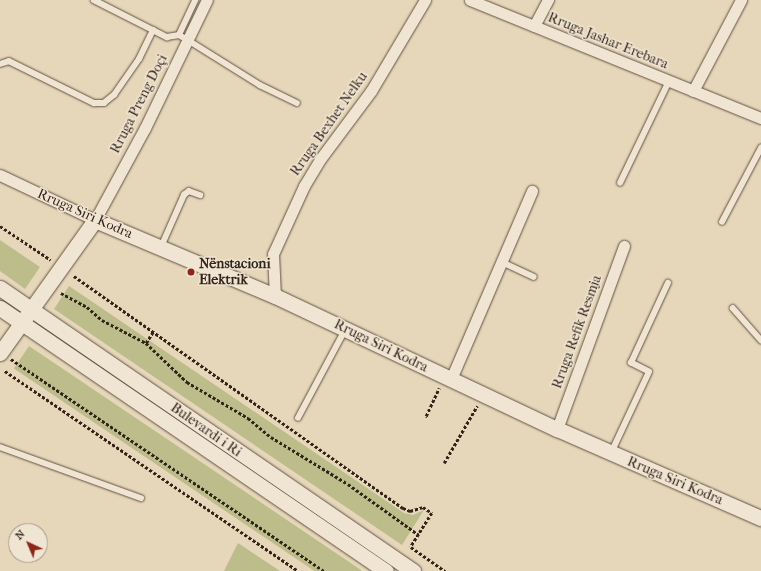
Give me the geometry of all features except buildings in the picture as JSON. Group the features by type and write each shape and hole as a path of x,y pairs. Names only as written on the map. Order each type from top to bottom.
{"main road":[{"name":"Rruga Siri Kodra","path":"95,220 275,296 557,429 761,518"},
{"path":"0,353 95,220"},
{"name":"Bulevardi i Ri","path":"0,288 413,571"},
{"name":"Bulevardi i Ri","path":"0,308 386,571"}],"street":[{"name":"Rruga Preng Doçi","path":"95,220 126,165 184,37 207,0"},
{"name":"Rruga Bexhet Nelku","path":"275,296 273,254 304,186 330,146 371,91 426,0"},
{"name":"Rruga Jashar Erebara","path":"470,0 761,118"},
{"path":"534,26 548,0"},
{"path":"693,91 741,0"},
{"name":"Rruga Siri Kodra","path":"0,175 95,220"},
{"path":"448,378 502,262 532,192"},
{"name":"Rruga Refik Resmja","path":"557,429 624,246"}],"lane":[{"path":"94,0 167,37 184,37 260,85 297,102"},
{"path":"184,37 195,0"},
{"path":"0,64 8,61 94,103 104,104 114,94 139,59 153,30"},
{"name":"Rruga Jashar Erebara","path":"620,183 669,81"},
{"path":"722,222 761,148"},
{"path":"160,247 184,195 189,191 200,195"},
{"path":"502,262 534,277"},
{"path":"611,453 649,372 631,363 668,282"},
{"path":"733,308 761,340"},
{"path":"298,418 345,328"},
{"path":"0,447 141,498"}],"path":[{"path":"0,226 53,262"},
{"path":"74,276 403,508 410,510 423,507 432,513 411,547 445,571"},
{"path":"61,293 87,307 102,320 146,343 187,382 248,418 271,437 348,484 419,535"},
{"path":"146,343 153,332"},
{"path":"17,363 324,571"},
{"path":"5,371 298,571"},
{"path":"427,418 426,416 448,378"},
{"path":"444,463 483,394"}],"shaded area":[{"path":"0,240 40,267 25,289 0,271"},
{"path":"69,286 404,513 413,515 424,510 402,545 54,309"},
{"path":"29,346 361,570 314,571 14,368"},
{"path":"238,543 280,571 224,571"}],"place":[{"name":"Nënstacioni Elektrik","path":"191,272"}]}
